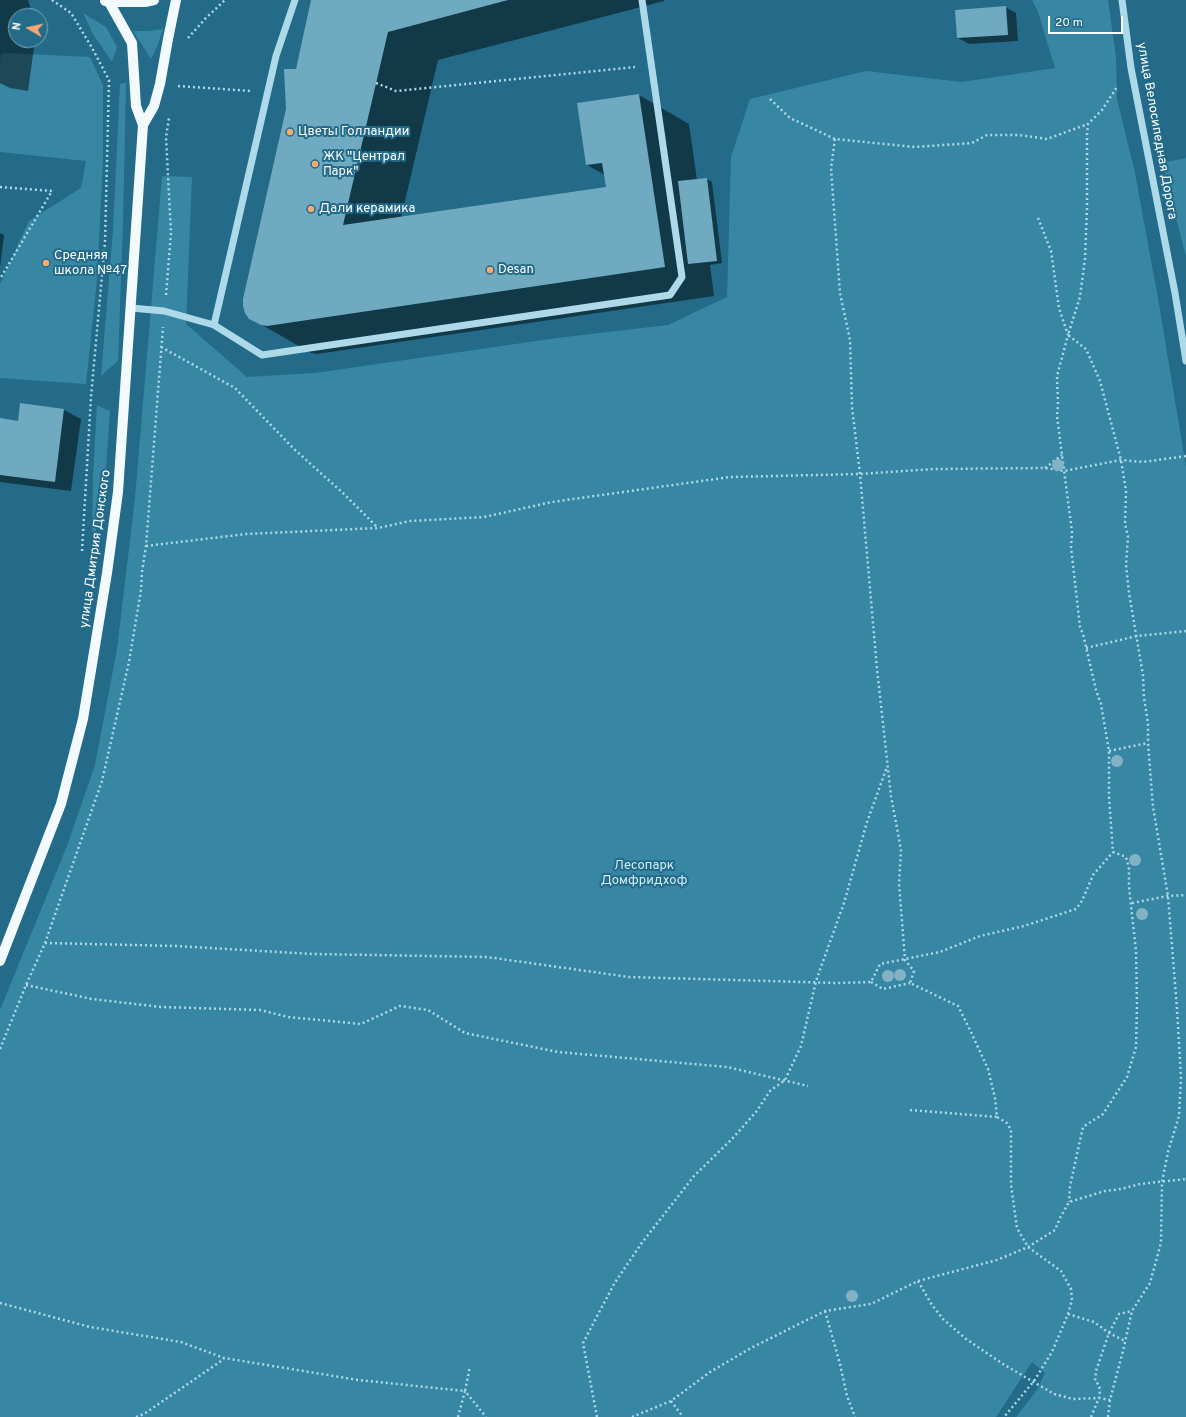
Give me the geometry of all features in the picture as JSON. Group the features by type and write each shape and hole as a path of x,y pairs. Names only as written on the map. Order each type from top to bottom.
{"main road":[{"name":"улица Дмитрия Донского","path":"106,1 146,2 154,0"},
{"name":"улица Дмитрия Донского","path":"143,125 154,106 160,84 176,0"},
{"name":"улица Дмитрия Донского","path":"0,961 61,804 83,719 107,573 118,492 143,125 136,106 132,43 106,1"}],"street":[{"path":"214,325 267,92 276,56 295,0"},
{"path":"131,308 164,311 214,325 262,355 670,295 682,277 642,0"},
{"name":"улица Велосипедная Дорога","path":"1122,0 1131,68 1184,343 1186,361"}],"path":[{"path":"52,0 71,13 109,80 105,242 91,397 82,551"},
{"path":"187,40 190,34 225,0"},
{"path":"376,83 396,91 651,65"},
{"path":"770,99 790,118 835,138 915,147 972,143 987,135 1019,135 1047,139 1088,124 1102,110 1131,68"},
{"path":"176,86 267,92"},
{"path":"871,982 880,964 940,952 980,936 1024,926 1076,910 1082,901 1093,875 1113,852 1109,797 1108,751 1103,715 1080,627 1071,547 1072,532 1057,416 1057,376 1080,297 1087,209 1088,124"},
{"path":"835,138 831,168 840,293 850,340 852,407 860,474 877,669 891,796 901,850 899,883 905,960 914,971 910,983"},
{"path":"0,187 52,191 0,279"},
{"path":"1038,218 1051,251 1059,308 1068,335 1086,349 1100,381 1121,460 1126,491 1125,524 1128,537 1126,565 1128,593 1143,675 1144,698 1148,723 1153,807 1168,896 1177,1002 1181,1078 1179,1116 1168,1152 1162,1182 1161,1243 1150,1283 1132,1311 1110,1400 1108,1417"},
{"path":"161,347 235,388 294,449 344,494 378,528"},
{"path":"1045,468 1062,455"},
{"path":"146,546 246,534 378,528 410,521 484,517 552,502 730,477 860,474 934,469 1045,468 1064,471 1121,460 1142,462 1186,456"},
{"path":"1086,648 1137,636 1186,631"},
{"path":"1108,751 1148,743"},
{"path":"596,1417 583,1343 614,1284 641,1244 694,1176 731,1140 756,1112 770,1091 785,1080 801,1046 816,981 844,903 867,822 887,765"},
{"path":"632,1417 671,1401 710,1372 751,1348 825,1311 871,1304 918,1281 997,1260 1028,1247 1055,1230 1069,1202 1070,1186 1083,1127 1103,1114 1127,1076 1136,1047 1136,958 1132,928 1132,903 1129,887 1129,869 1126,857 1113,852"},
{"path":"1132,903 1168,896 1186,895"},
{"path":"45,943 176,946 313,954 487,957 629,977 816,981 837,983 871,982 883,989 910,983 958,1006 988,1069 995,1098 997,1117"},
{"path":"26,985 92,999 161,1007 260,1010 288,1017 361,1024 400,1006 428,1010 465,1033 558,1052 727,1067 808,1086"},
{"path":"910,1110 997,1117 1007,1123 1011,1130 1011,1185 1017,1228 1028,1247 1061,1271 1070,1289 1072,1300 1068,1314 1052,1352 1034,1381 1004,1417"},
{"path":"1069,1202 1105,1191 1186,1179"},
{"path":"918,1281 932,1305 943,1319 966,1339 996,1360 1054,1394 1073,1399 1099,1398 1110,1400"},
{"path":"0,1303 90,1327 181,1342 224,1358 358,1380 465,1392 486,1417"},
{"path":"825,1311 840,1364 847,1396 855,1417"},
{"path":"1091,1417 1099,1398 1100,1391 1099,1386 1095,1381 1096,1371 1109,1333 1119,1314 1132,1311"},
{"path":"1068,1314 1094,1322 1109,1333 1125,1341"},
{"path":"136,1417 144,1414 224,1358"},
{"path":"458,1417 470,1366"},
{"path":"671,1401 683,1417"}],"green space":[{"name":"Лесопарк Домфридхоф","path":"1032,0 1108,0 1116,57 1117,99 1135,173 1159,304 1186,467 1186,1417 1016,1417 1037,1390 1045,1373 1032,1362 996,1417 0,1417 0,1010 67,846 95,765 117,649 135,498 162,176 192,177 186,324 247,377 315,373 557,338 668,325 727,297 731,157 750,99 866,71 962,82 1055,68 1038,12"},
{"path":"83,13 106,27 117,47 112,62 93,34"},
{"path":"163,29 158,44 151,59 133,31"},
{"name":"Средняя школа №47","path":"1,54 90,57 103,85 103,160 97,280 86,384 0,378 0,284 29,221 81,188 86,161 0,152 0,63"},
{"path":"126,83 118,361 101,376 113,231 120,84"},
{"path":"1186,158 1186,257 1162,163"},
{"path":"97,405 110,411 103,509 92,542 93,478"}],"building":[{"name":"ЖК \"Централ Парк\"","path":"311,0 508,0 388,32 343,225 606,187 602,163 586,165 577,103 639,94 665,267 267,326 261,325 249,319 245,313 243,299 286,109 284,69 296,69"},
{"path":"1006,6 1008,35 957,38 955,10"},
{"path":"707,178 717,261 688,264 678,181"},
{"path":"20,403 64,409 55,482 0,475 0,418 18,421"}],"place":[{"name":"Цветы Голландии","path":"290,132"},
{"name":"ЖК \"Централ Парк\"","path":"315,164"},
{"name":"Дали керамика","path":"311,209"},
{"name":"Средняя школа №47","path":"46,263"},
{"name":"Desan","path":"490,270"}]}
